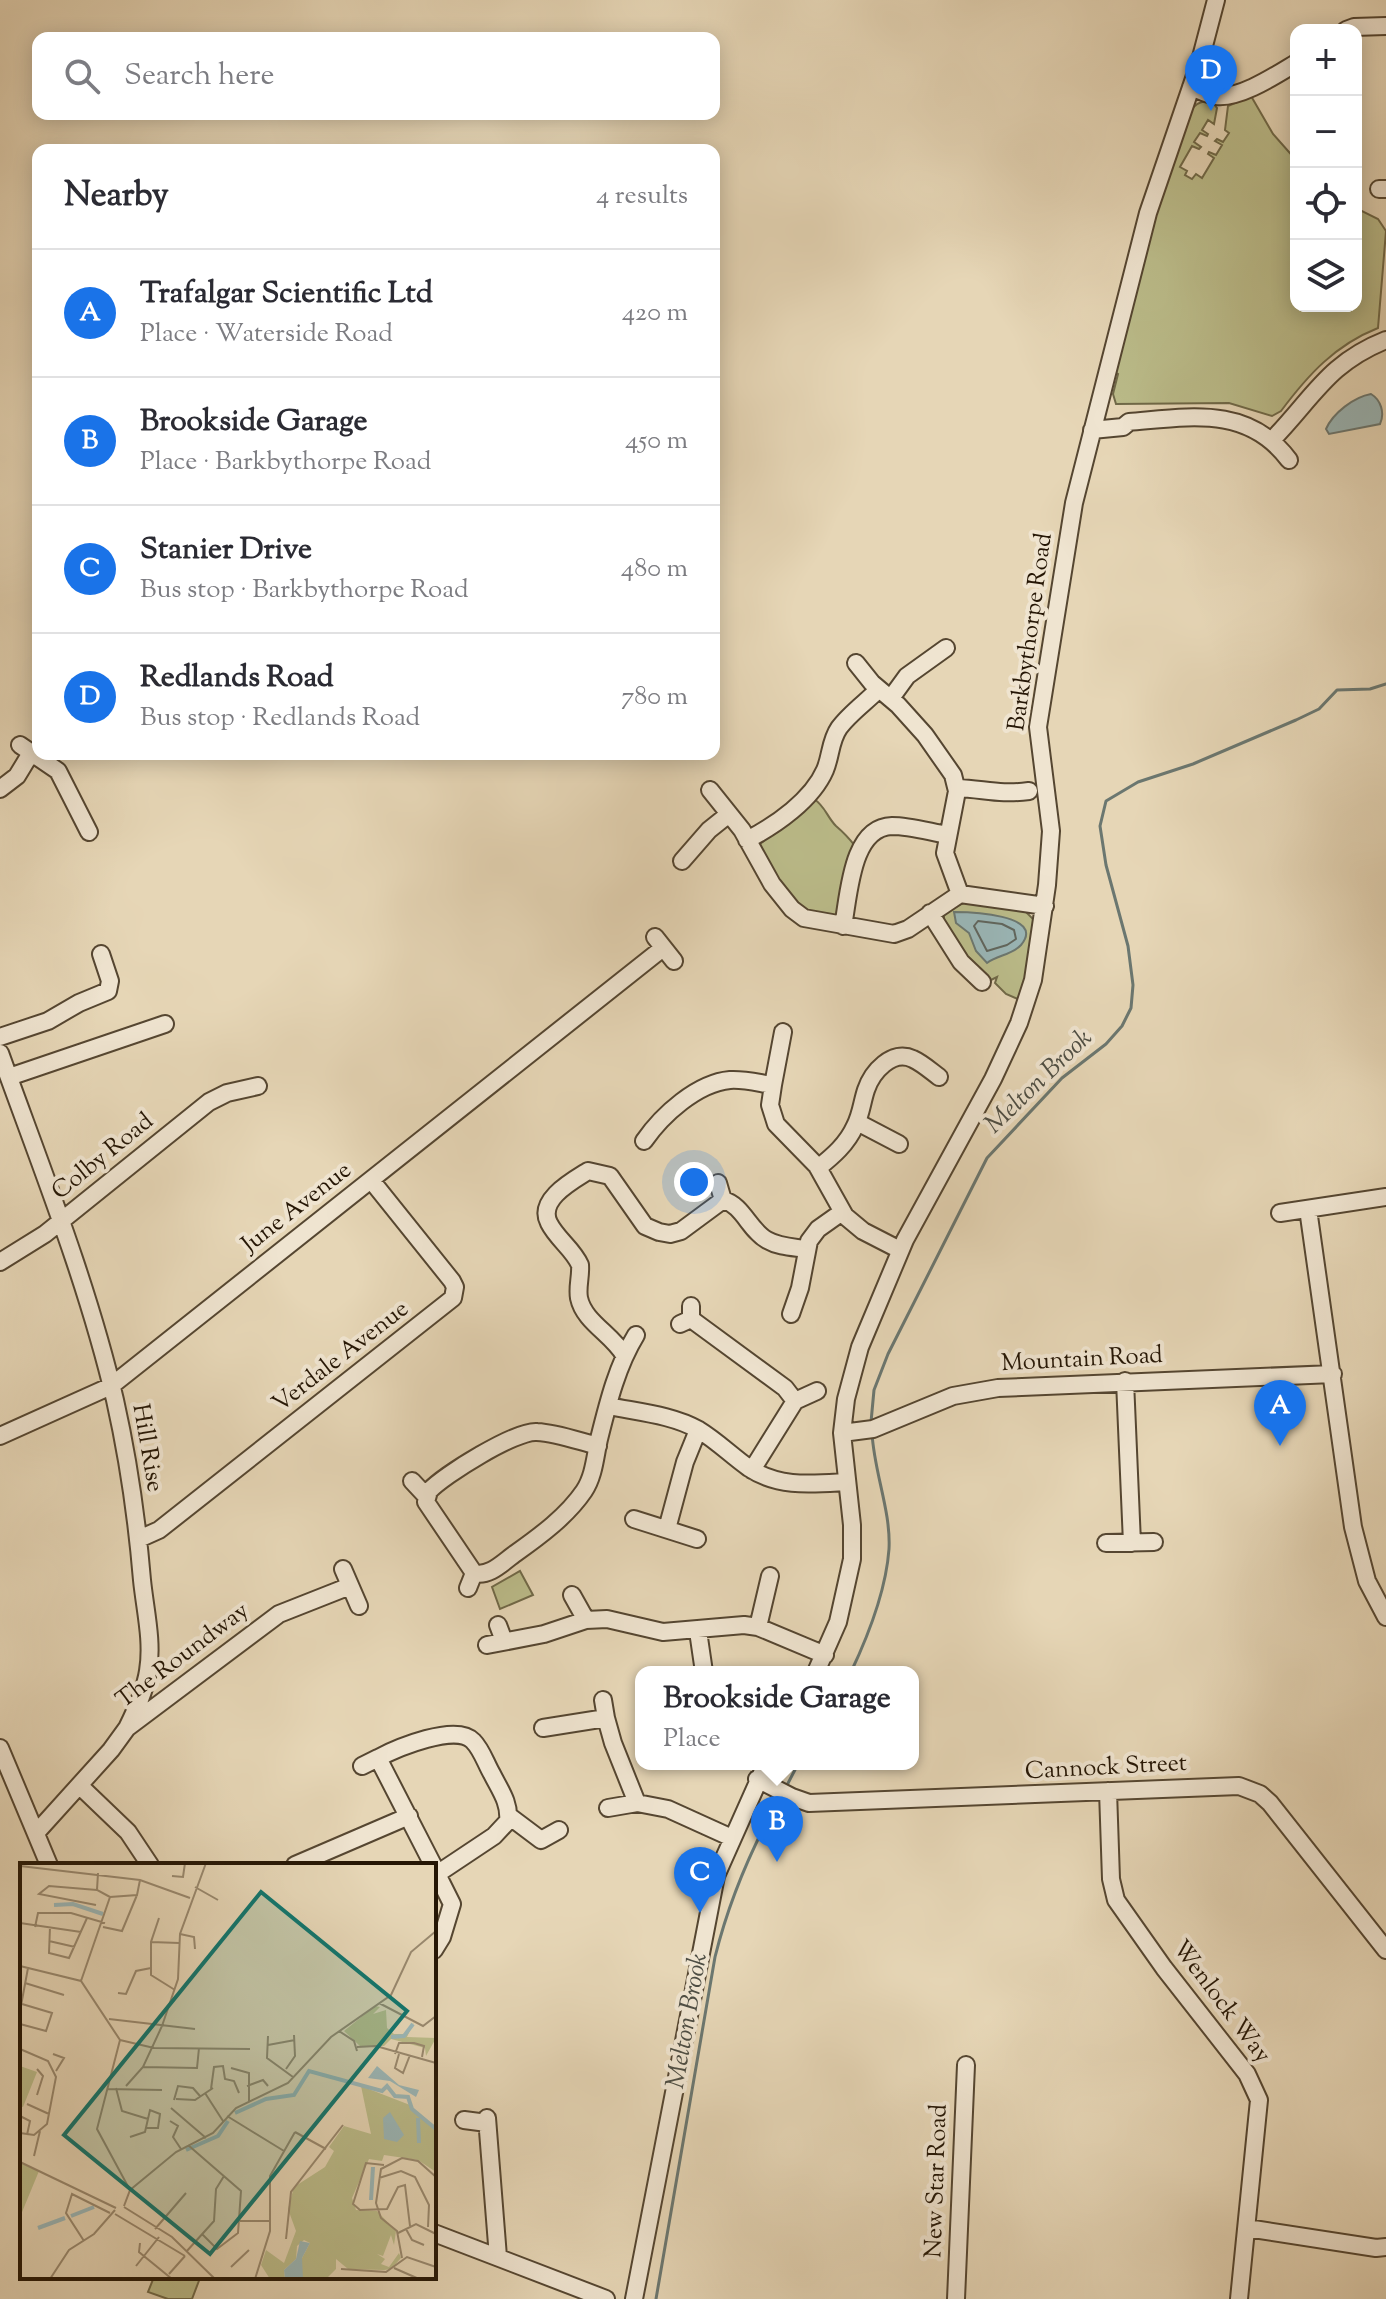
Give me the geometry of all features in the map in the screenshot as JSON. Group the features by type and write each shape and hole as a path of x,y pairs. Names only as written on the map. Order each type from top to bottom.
{"street":[{"name":"Barkbythorpe Road","path":"819,1666 838,1622 852,1559 852,1525 846,1482 849,1433 846,1399 860,1347 900,1250 969,1127 1019,1023 1033,980 1045,906 1051,831 1038,742 1039,720 1072,513 1148,213 1191,87 1216,0"},
{"path":"1362,27 1386,26"},
{"path":"1191,87 1212,95 1227,95 1263,82 1290,66"},
{"path":"1272,440 1329,374 1354,355 1386,340"},
{"path":"1097,410 1122,416 1129,422"},
{"path":"1092,430 1123,427 1129,422 1188,417 1220,418 1243,424 1272,440 1289,460"},
{"path":"747,840 812,791 827,766 834,737 840,727 946,648"},
{"path":"856,663 930,741 953,775 957,788 946,857 960,894"},
{"path":"0,789 17,776 26,749 32,753"},
{"path":"42,760 58,771 89,832"},
{"path":"957,788 1005,794 1029,791"},
{"path":"710,790 747,840 769,880 794,912 812,920 894,934 908,929 960,894 1045,906"},
{"path":"76,808 93,799"},
{"path":"685,853 729,814"},
{"path":"843,926 857,852 867,837 888,826 948,835"},
{"path":"930,913 973,979"},
{"name":"June Avenue","path":"0,1436 111,1386 371,1180 516,1071 664,949"},
{"path":"0,1037 48,1021 108,991 110,981 101,954"},
{"path":"9,1077 165,1024"},
{"path":"778,1040 770,1105 776,1124 818,1168 842,1212 863,1231 900,1250"},
{"name":"Hill Rise","path":"0,1053 61,1222 111,1386 139,1539 150,1641 149,1670 127,1728"},
{"path":"818,1168 841,1148 857,1122 868,1086 879,1068 895,1058 912,1054 939,1077"},
{"path":"644,1141 678,1115 697,1092 733,1080 773,1085"},
{"name":"Colby Road","path":"0,1262 61,1222 209,1102 238,1099 258,1086"},
{"path":"857,1122 902,1145"},
{"path":"624,1355 583,1309 578,1289 580,1265 549,1223 546,1214 553,1198 588,1171 603,1172 610,1176 629,1200 645,1226 670,1234 681,1231 723,1200"},
{"name":"Verdale Avenue","path":"139,1539 159,1530 453,1298 455,1287 452,1281 371,1180"},
{"path":"718,1183 723,1200 736,1206 753,1229 766,1240 806,1249"},
{"path":"1280,1213 1386,1197"},
{"path":"1308,1209 1359,1557 1386,1617"},
{"path":"791,1314 793,1286 806,1249 818,1229 842,1212"},
{"path":"688,1316 785,1388 795,1401"},
{"path":"598,1446 537,1432 523,1433 434,1485 426,1496 426,1502 471,1580 490,1572 569,1510 585,1490 592,1475 624,1355 636,1335"},
{"name":"Mountain Road","path":"849,1433 880,1426 966,1392 998,1388 1333,1374"},
{"path":"1125,1381 1132,1543"},
{"path":"752,1470 795,1401 817,1391"},
{"path":"609,1406 671,1419 698,1430 765,1477 794,1485 846,1482"},
{"path":"667,1529 685,1462 698,1430"},
{"path":"412,1481 426,1496"},
{"path":"634,1519 697,1539"},
{"path":"1106,1543 1154,1542"},
{"path":"343,1569 359,1606"},
{"path":"758,1627 770,1576"},
{"name":"The Roundway","path":"36,1833 80,1786 127,1728 279,1614 350,1586"},
{"path":"572,1595 586,1620"},
{"path":"496,1637 544,1634 586,1620 607,1619 663,1632 758,1627 825,1655"},
{"path":"698,1631 703,1666"},
{"path":"145,1685 168,1697"},
{"path":"603,1700 613,1743 637,1803"},
{"path":"543,1728 606,1718"},
{"path":"362,1766 394,1749 456,1734 465,1735 477,1747 507,1802 509,1816 494,1836 436,1868"},
{"path":"0,1748 48,1863"},
{"path":"378,1758 432,1863"},
{"path":"634,2299 716,1876 762,1771"},
{"name":"Cannock Street","path":"762,1771 785,1793 809,1803 1239,1786 1260,1794 1270,1803 1386,1950"},
{"path":"80,1786 128,1832 149,1863"},
{"name":"Wenlock Way","path":"1108,1791 1111,1879 1116,1900 1258,2093 1239,2299"},
{"path":"608,1808 637,1803 668,1809 732,1838"},
{"path":"305,1863 326,1859 409,1816"},
{"path":"509,1816 541,1840 559,1830"},
{"path":"436,1871 452,1904 436,1947"},
{"name":"New Star Road","path":"956,2299 966,2065"},
{"path":"464,2120 487,2120 498,2257"},
{"path":"1247,2228 1386,2247"},
{"path":"436,2234 606,2299"}],"green space":[{"path":"1251,96 1273,134 1290,153 1290,312 1362,312 1362,211 1378,219 1386,231 1378,328 1336,352 1312,373 1281,411 1272,416 1229,403 1116,404 1113,394 1118,374 1114,372 1156,206 1191,110 1204,102 1211,102 1217,108 1214,124 1208,120 1202,130 1207,136 1200,133 1194,142 1201,147 1192,146 1180,167 1192,179 1196,174 1202,178 1214,158 1209,152 1216,155 1222,145 1215,141 1223,142 1229,133 1225,130 1228,106"},
{"path":"814,799 855,846 836,916 811,912 797,904 778,880 759,845"},
{"path":"967,901 1025,911 1034,920 1028,972 1020,1000 1006,994 995,983 997,977 991,980 968,959 944,920 944,913"},
{"path":"520,1571 533,1595 500,1609 492,1587"},
{"path":"153,2279 200,2279 192,2299 168,2299 148,2292"}],"water":[{"path":"1371,394 1381,407 1380,424 1329,434 1326,429 1339,412 1358,398"},
{"path":"954,912 1015,921 1023,927 1026,935 1017,948 987,963 976,951 969,933 956,923"}],"waterway":[{"name":"Melton Brook","path":"871,1422 874,1390 888,1354 987,1158 1062,1078 1106,1044 1122,1026 1131,1008 1133,985 1128,946 1106,865 1100,826 1106,801 1138,782 1193,764 1319,709 1337,690 1370,689 1386,684"},
{"name":"Melton Brook","path":"854,1666 876,1612 889,1549 872,1433"},
{"name":"Melton Brook","path":"785,1789 795,1770"},
{"name":"Melton Brook","path":"656,2299 715,1957 742,1876 779,1799"}],"place":[{"name":"Redlands Road","path":"1211,111"},
{"name":"Trafalgar Scientific Ltd","path":"1280,1446"},
{"name":"Brookside Garage","path":"777,1862"},
{"name":"Stanier Drive","path":"700,1913"}]}
